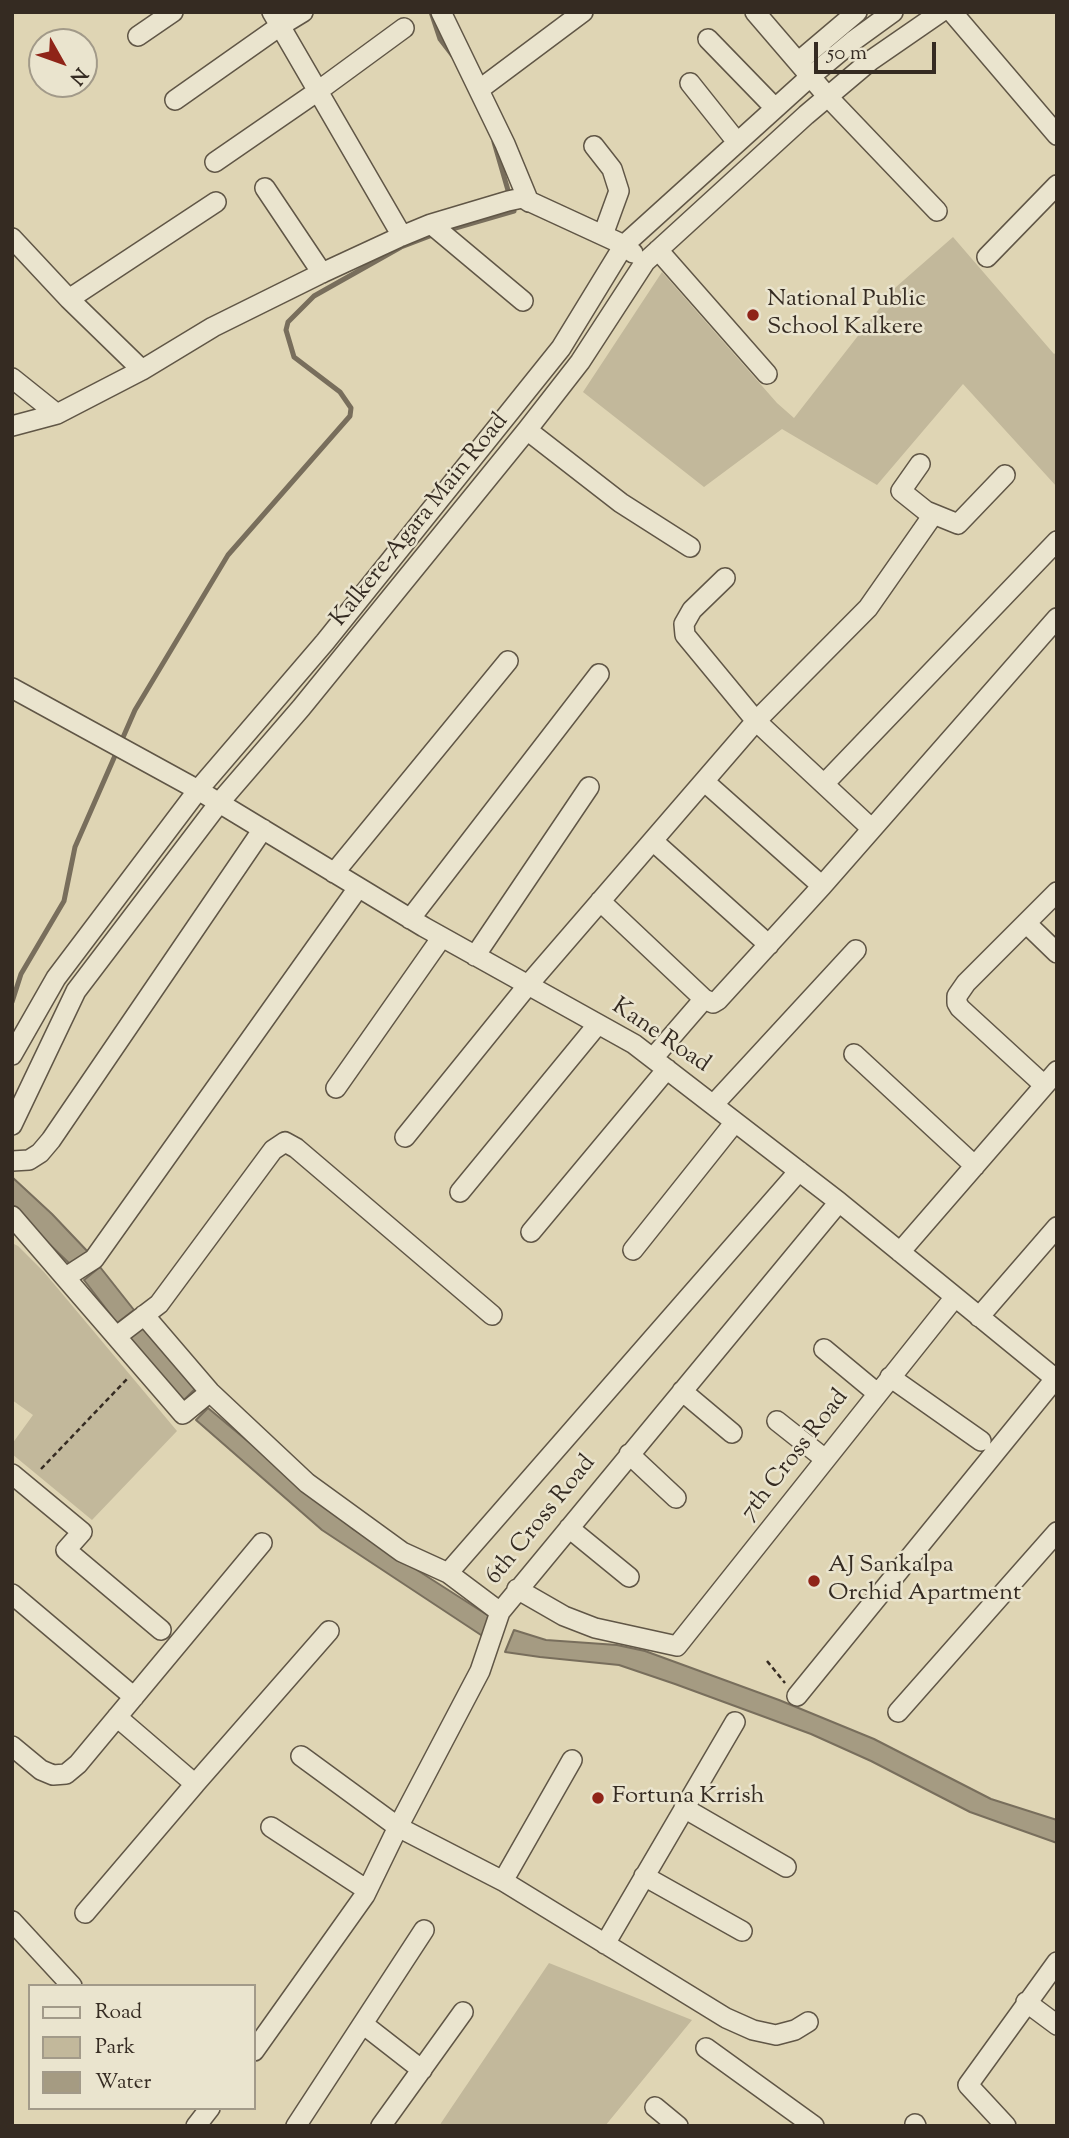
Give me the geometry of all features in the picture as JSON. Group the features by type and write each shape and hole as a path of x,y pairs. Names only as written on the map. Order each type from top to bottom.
{"street":[{"path":"138,36 173,12"},
{"path":"175,100 276,19 303,12"},
{"path":"441,12 480,89 520,200"},
{"path":"480,89 583,12"},
{"path":"755,12 828,97 937,211"},
{"path":"804,69 857,12"},
{"name":"Kalkere-Agara Main Road","path":"12,1055 56,978 198,790 325,642 561,348 624,246 775,108 804,69 853,41 893,12"},
{"name":"Kalkere-Agara Main Road","path":"12,1125 76,990 219,803 301,708 527,430 580,362 651,256 870,61 941,12"},
{"path":"952,12 1057,135"},
{"path":"276,19 402,236"},
{"path":"215,162 404,29"},
{"path":"708,39 775,108"},
{"path":"690,83 737,142"},
{"path":"594,146 612,169 619,191 603,235"},
{"path":"987,257 1057,185"},
{"path":"265,188 322,273"},
{"path":"12,426 57,414 142,370 213,327 402,236 439,230 520,200 651,256 767,374"},
{"path":"69,299 216,202"},
{"path":"439,230 523,301"},
{"path":"12,238 69,299 142,370"},
{"path":"12,378 57,414"},
{"path":"527,430 621,503 690,547"},
{"path":"920,464 901,491 933,515 958,524 1005,475"},
{"path":"405,1137 528,985 756,721 868,608 933,515"},
{"path":"824,784 1057,541"},
{"path":"725,578 692,610 684,624 685,635 756,721 872,829"},
{"path":"600,901 704,999 713,1003 718,1000 822,886 1057,618"},
{"path":"334,873 508,662"},
{"path":"410,919 599,674"},
{"name":"Kane Road","path":"12,688 198,790 410,919 634,1044 839,1202 1056,1380"},
{"path":"705,782 822,886"},
{"path":"475,956 589,787"},
{"path":"12,1161 29,1160 40,1153 51,1140 263,829"},
{"path":"653,841 769,945"},
{"path":"79,1269 358,888"},
{"path":"900,1252 1050,1078 957,1003 957,996 966,983 1057,892"},
{"path":"1026,923 1057,953"},
{"path":"336,1088 442,937"},
{"path":"714,1104 856,950"},
{"path":"531,1232 660,1063 704,999"},
{"path":"460,1192 598,1024"},
{"path":"854,1054 975,1166"},
{"path":"633,1250 735,1122"},
{"path":"120,1334 159,1304 273,1150 285,1142 296,1148 492,1315"},
{"path":"448,1573 799,1171"},
{"name":"6th Cross Road","path":"256,2048 367,1890 481,1671 498,1617 517,1589 839,1202"},
{"path":"12,1216 79,1269 120,1334 183,1414 210,1392"},
{"path":"979,1317 1057,1227"},
{"name":"7th Cross Road","path":"517,1589 595,1628 677,1646 955,1297"},
{"path":"144,1315 210,1392 307,1483 402,1552 448,1573 498,1617"},
{"path":"824,1349 877,1393"},
{"path":"890,1377 981,1441"},
{"path":"797,1696 1056,1380"},
{"path":"682,1391 732,1433"},
{"path":"777,1421 825,1458"},
{"path":"629,1454 676,1498"},
{"path":"12,1474 82,1532 66,1550 161,1630"},
{"path":"569,1528 629,1577"},
{"path":"898,1712 1057,1532"},
{"path":"12,1746 41,1770 53,1775 66,1774 78,1764 262,1542"},
{"path":"12,1594 134,1697"},
{"path":"85,1913 329,1631"},
{"path":"117,1717 195,1784"},
{"path":"604,1944 735,1722"},
{"path":"301,1756 398,1827 503,1881 726,2018 753,2030 776,2035 795,2030 808,2022"},
{"path":"503,1881 572,1760"},
{"path":"684,1808 786,1867"},
{"path":"271,1827 367,1890"},
{"path":"645,1876 742,1931"},
{"path":"12,1921 70,1984"},
{"path":"296,2126 424,1930"},
{"path":"1006,2126 968,2085 1057,1962"},
{"path":"1027,2002 1057,2025"},
{"path":"381,2126 463,2012"},
{"path":"363,2024 422,2070"},
{"path":"706,2048 814,2126"},
{"path":"655,2107 678,2126"},
{"path":"196,2126 208,2110"}],"path":[{"path":"41,1469 128,1379 120,1369"},
{"path":"767,1661 797,1696"}],"green space":[{"path":"953,237 1054,354 1057,352 1057,487 963,384 877,485 782,429 704,487 583,392 662,272 777,403 794,418 896,287"},
{"path":"12,1243 44,1272 177,1431 92,1520 12,1454 12,1444 33,1415 12,1400"},
{"path":"549,1963 692,2020 605,2126 439,2126"}],"water":[{"path":"12,1177 90,1254 73,1267 12,1208"},
{"path":"100,1267 134,1310 117,1323 84,1280"},
{"path":"146,1326 196,1388 181,1403 128,1338"},
{"path":"208,1408 353,1529 492,1618 487,1639 322,1530 196,1420"},
{"path":"514,1630 546,1640 617,1645 645,1651 779,1700 874,1739 991,1799 1057,1820 1057,1843 970,1812 871,1761 811,1734 675,1684 619,1665 505,1652"}],"waterway":[{"path":"431,12 440,39 453,56"},
{"path":"445,231 514,211 494,142"},
{"path":"12,1002 21,974 64,901 75,847 135,710 228,555 350,416 351,408 340,392 294,357 286,330 288,322 314,296 401,247 435,234"}],"place":[{"name":"National Public School Kalkere","path":"753,315"},
{"name":"AJ Sankalpa Orchid Apartment","path":"814,1581"},
{"name":"Fortuna Krrish","path":"598,1798"}]}
